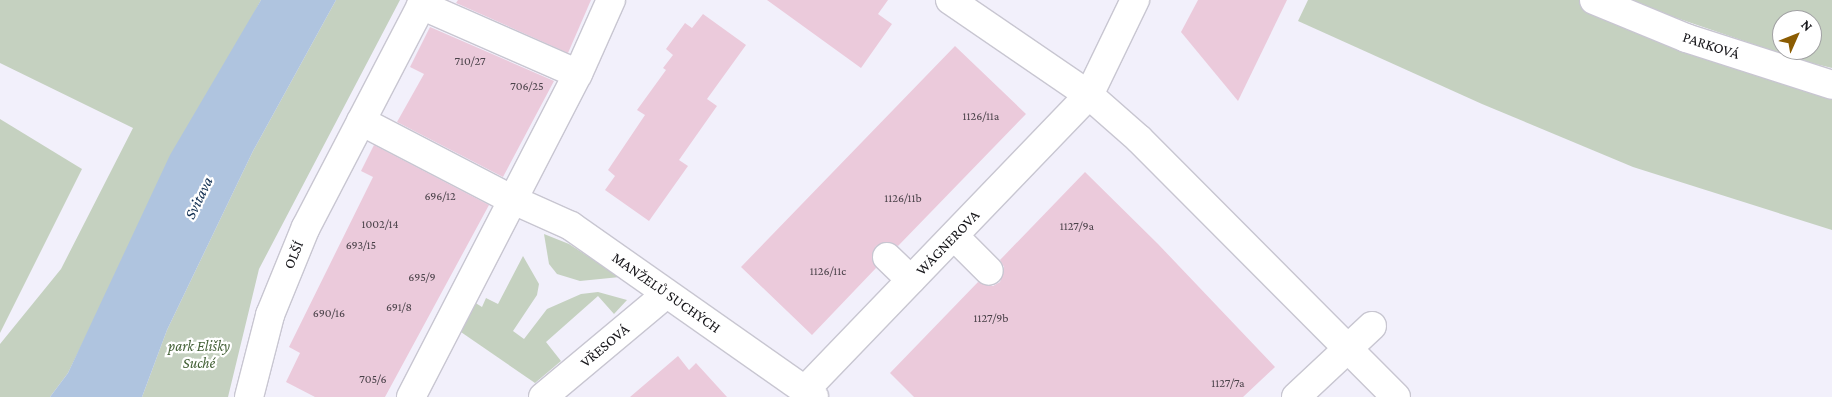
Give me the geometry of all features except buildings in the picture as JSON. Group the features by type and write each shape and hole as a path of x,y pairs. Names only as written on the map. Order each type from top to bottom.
{"street":[{"path":"411,397 511,199 578,74 611,0"},
{"path":"950,0 1089,95 1139,139 1396,397"},
{"name":"WÁGNEROVA","path":"810,394 911,280 1089,95 1135,0"},
{"name":"PARKOVÁ","path":"1594,0 1686,38 1832,85"},
{"name":"OLŠÍ","path":"249,397 270,315 306,227 423,3 578,74"},
{"path":"361,120 511,199"},
{"name":"MANŽELŮ SUCHÝCH","path":"511,199 571,226 810,394"},
{"path":"954,236 989,271"},
{"path":"887,257 911,280"},
{"name":"VŘESOVÁ","path":"543,397 666,294"},
{"path":"1296,397 1372,326"}],"green space":[{"path":"0,0 261,0 131,244 68,373 50,397 0,397 0,344 61,269 133,128 0,63"},
{"name":"park Elišky Suché","path":"336,0 400,0 259,269 228,397 142,397 167,330 253,151"},
{"path":"1308,0 1581,0 1832,90 1832,230 1633,167 1482,104 1298,21"},
{"path":"1624,0 1832,0 1832,68 1800,60 1822,60 1822,10 1772,10 1772,50"},
{"path":"0,119 82,169 0,333"},
{"path":"544,234 569,244 620,277 580,281 557,274 549,264"},
{"path":"523,256 539,284 537,295 513,331 524,339 547,309 581,294 598,292 627,300 614,314 598,296 546,342 561,361 535,383 458,330 474,302 482,307 486,298 498,304"}],"water":[{"name":"Svitava","path":"261,0 336,0 253,151 167,330 142,397 50,397 68,373 170,155"}]}
